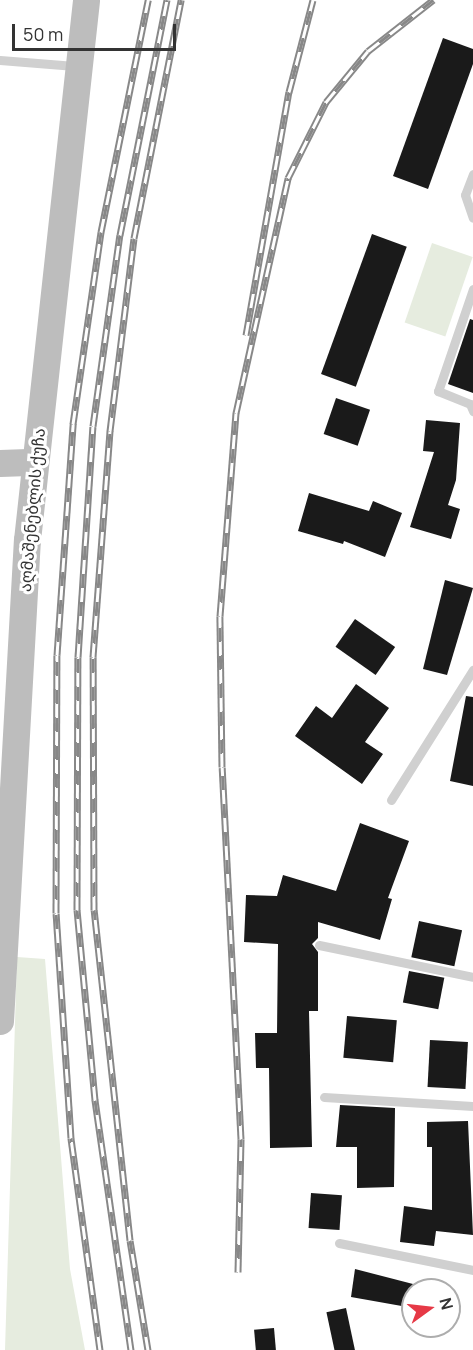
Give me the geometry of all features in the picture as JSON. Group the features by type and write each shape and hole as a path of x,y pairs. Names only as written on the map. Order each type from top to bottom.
{"main road":[{"name":"აღმაშენებლის ქუჩა","path":"0,1021 27,540 86,0"},
{"path":"0,463 35,462"}],"lane":[{"path":"0,60 78,66"},
{"path":"473,174 465,195 473,218"},
{"path":"473,289 438,391 470,404 473,411"},
{"path":"391,800 473,670"},
{"path":"319,945 473,977"},
{"path":"324,1097 473,1106"},
{"path":"339,1243 473,1270"}],"shaded area":[{"path":"432,243 473,257 445,336 405,322"},
{"path":"17,957 45,959 70,1269 85,1350 5,1350"}],"building":[{"path":"443,38 473,49 473,64 428,189 393,176"},
{"path":"372,234 407,247 356,387 321,374"},
{"path":"470,319 473,320 473,393 448,384"},
{"path":"336,398 370,410 358,446 324,434"},
{"path":"426,420 460,423 456,480 448,505 460,509 451,539 410,527 434,452 423,451"},
{"path":"309,493 369,511 373,501 402,513 385,557 344,541 343,544 298,531"},
{"path":"445,580 473,588 447,675 423,669"},
{"path":"355,619 395,647 376,675 335,647"},
{"path":"356,684 389,708 365,742 383,754 362,784 295,736 316,706 332,718"},
{"path":"466,696 473,697 473,786 450,781"},
{"path":"360,823 409,841 388,898 392,899 380,940 318,922 318,938 312,944 318,952 318,1011 309,1011 312,1147 270,1148 269,1068 256,1068 255,1033 277,1033 278,944 244,942 246,895 277,896 283,875 336,891"},
{"path":"419,921 462,930 454,966 411,957"},
{"path":"409,971 444,978 438,1009 403,1002"},
{"path":"347,1016 397,1020 393,1062 343,1058"},
{"path":"430,1040 468,1042 465,1089 428,1087"},
{"path":"340,1105 395,1108 394,1187 357,1188 357,1147 336,1147"},
{"path":"468,1121 473,1235 436,1231 434,1246 400,1242 404,1206 432,1210 432,1147 427,1147 427,1122"},
{"path":"311,1193 342,1195 339,1230 309,1228"},
{"path":"355,1269 401,1281 401,1306 351,1297"},
{"path":"346,1308 355,1350 334,1350 326,1312"},
{"path":"274,1328 276,1350 256,1350 254,1330"}],"railway":[{"path":"100,1350 71,1138 56,913 57,655 73,424 101,232 148,0"},
{"path":"131,1350 95,1100 77,910 78,657 93,426 120,235 167,0"},
{"path":"148,1350 130,1240 94,910 93,657 110,431 134,238 181,0"},
{"path":"246,335 289,92 313,0"},
{"path":"238,1272 241,1139 222,767 220,616 236,413 288,178 326,102 368,51 433,0"}]}
